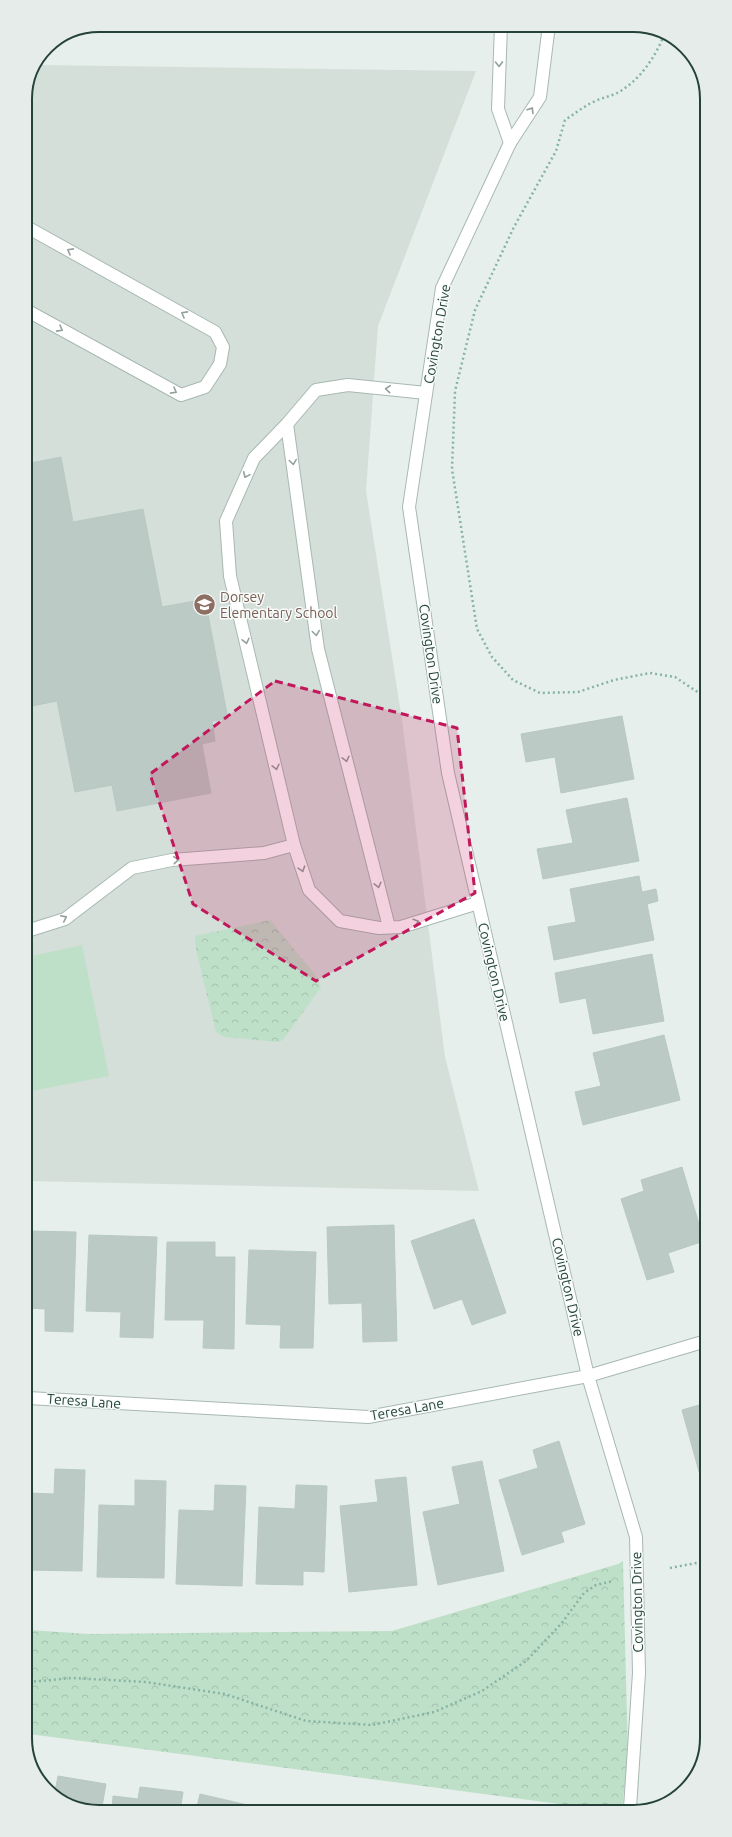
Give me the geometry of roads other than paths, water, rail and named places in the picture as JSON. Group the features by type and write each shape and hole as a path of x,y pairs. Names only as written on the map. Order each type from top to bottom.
{"street":[{"path":"501,32 498,109 510,143"},
{"name":"Covington Drive","path":"548,32 540,97 510,143 442,288 409,508 448,773 588,1376 636,1537 639,1673 630,1805"},
{"path":"32,230 215,332 223,347 220,364 205,387 181,394 32,313"},
{"path":"426,393 348,385 316,390 287,424 254,458 226,521 230,576 294,845 309,890 340,921 378,928 401,927 478,902"},
{"path":"287,424 318,649 389,927"},
{"path":"32,929 65,919 132,868 172,860 264,853 294,845"},
{"name":"Teresa Lane","path":"32,1398 368,1417 588,1376 700,1343"}],"place":[{"name":"Dorsey Elementary School","path":"205,605"}]}
